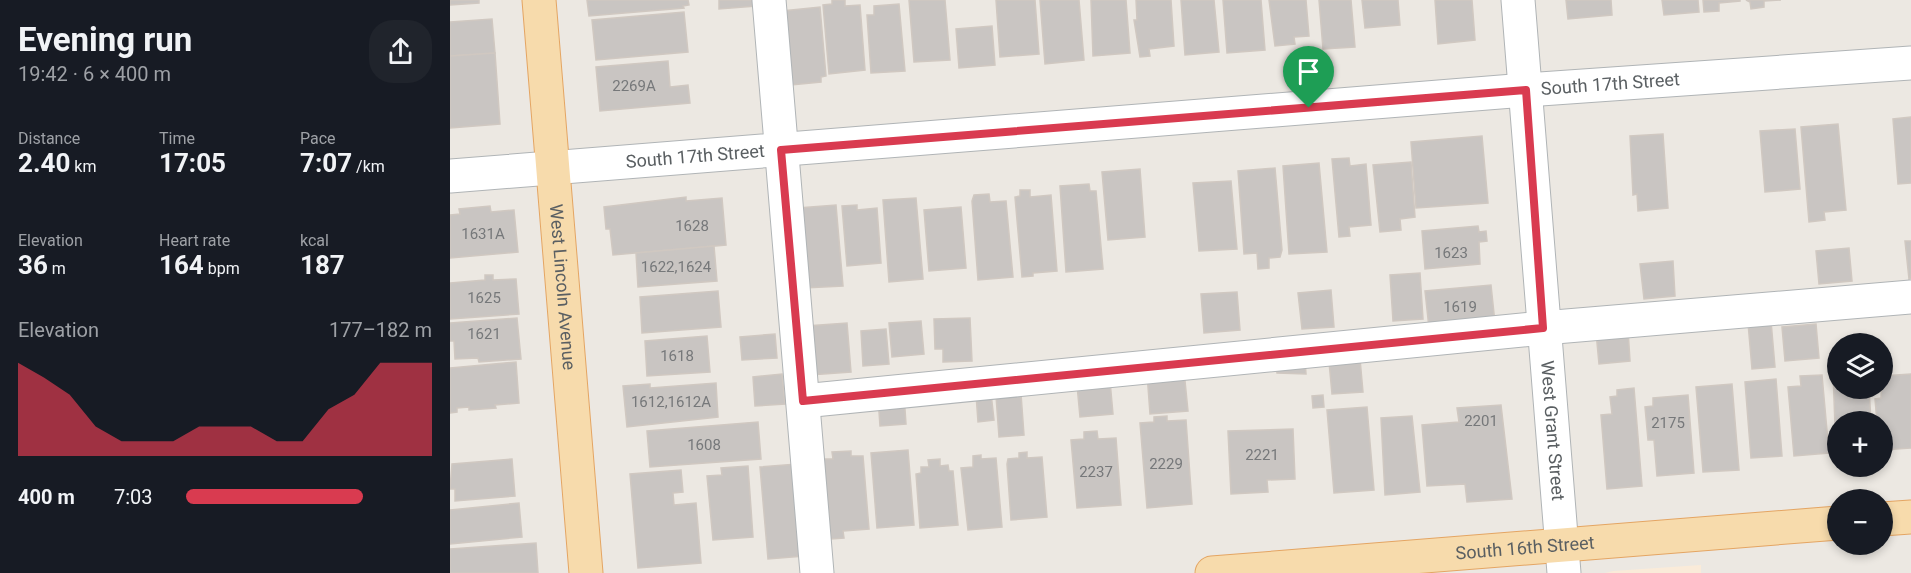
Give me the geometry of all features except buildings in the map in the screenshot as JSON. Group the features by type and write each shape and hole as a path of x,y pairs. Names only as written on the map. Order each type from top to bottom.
{"main road":[{"name":"West Lincoln Avenue","path":"539,0 586,573"},
{"path":"1893,518 1911,517"},
{"name":"South 16th Street","path":"1212,573 1562,559 1827,524"}],"street":[{"path":"769,0 818,573"},
{"name":"West Grant Street","path":"1518,0 1562,559"},
{"name":"South 17th Street","path":"450,176 1526,90 1911,63"},
{"path":"803,401 1543,328 1911,297"}],"shaded area":[{"path":"1701,565 1701,573 1605,573 1613,571"}],"route":[{"path":"1526,90 1543,328 803,401 781,150 1309,108 1526,90"}]}
